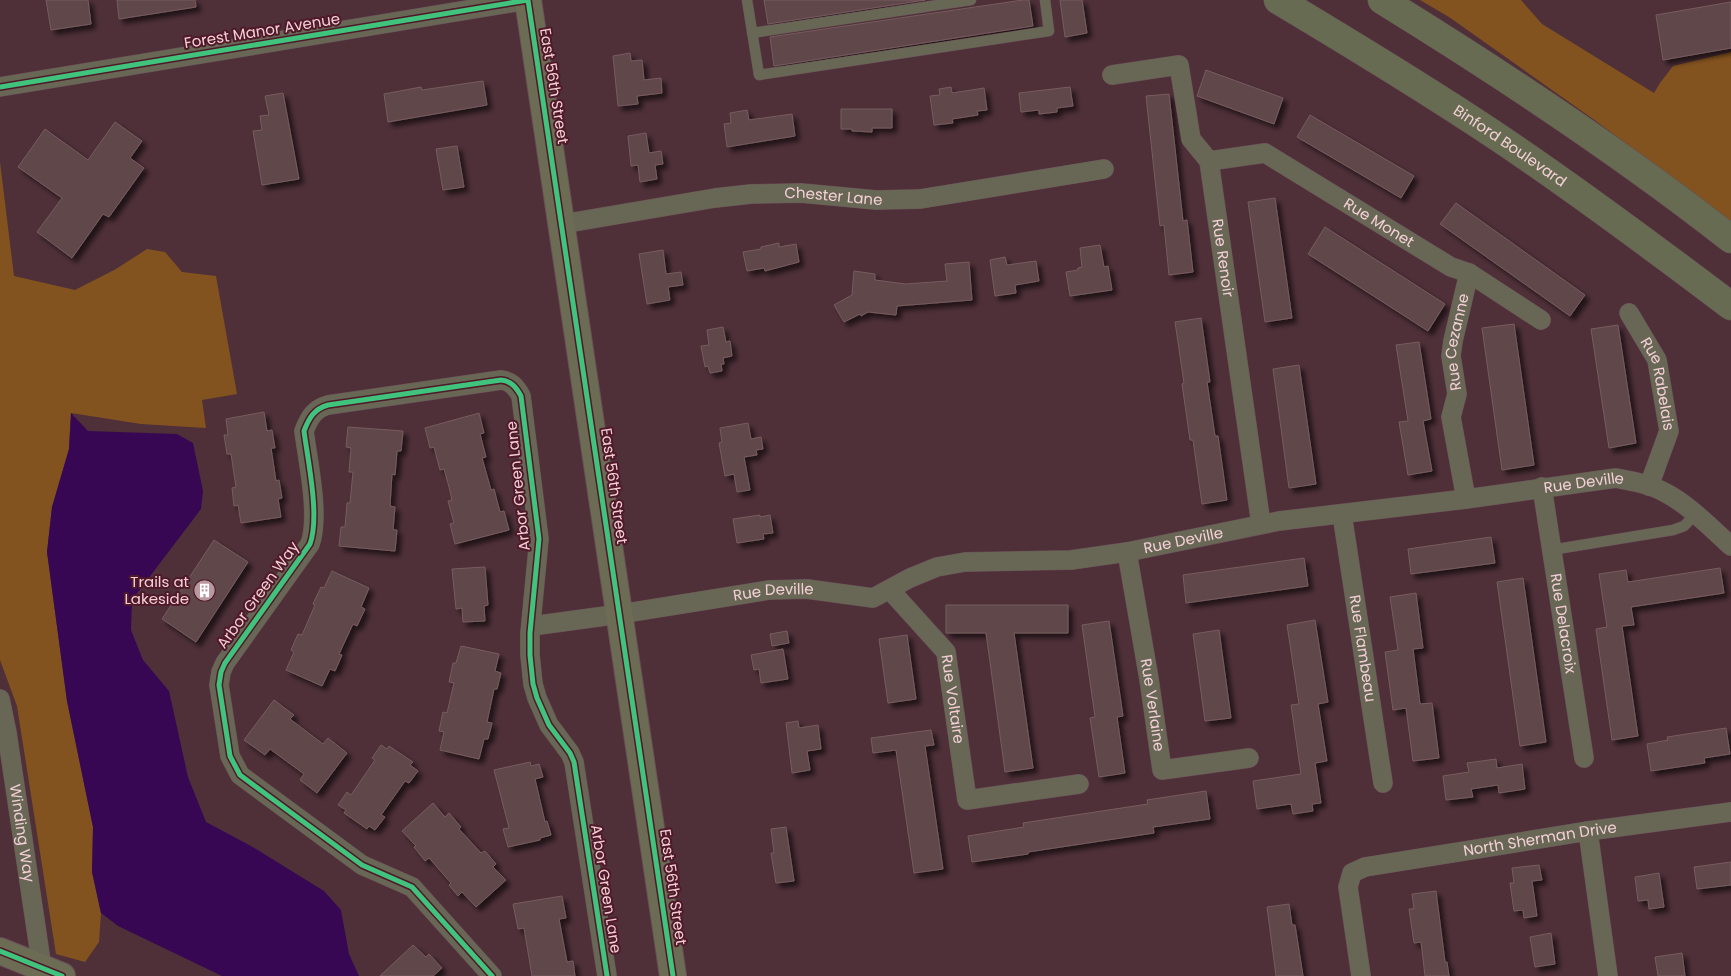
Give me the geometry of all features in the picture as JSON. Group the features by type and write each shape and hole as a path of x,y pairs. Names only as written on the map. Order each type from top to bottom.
{"main road":[{"name":"Binford Boulevard","path":"1278,0 1407,78 1505,141 1617,220 1731,306"},
{"path":"1382,0 1497,72 1568,120 1731,239"}],"street":[{"name":"Forest Manor Avenue","path":"0,87 528,0"},
{"name":"East 56th Street","path":"528,0 673,976"},
{"path":"1112,75 1179,65 1191,139 1209,161"},
{"name":"Rue Monet","path":"1209,161 1265,153 1451,267 1469,273 1541,320"},
{"name":"Rue Renoir","path":"1209,161 1261,524"},
{"name":"Chester Lane","path":"562,224 722,197 751,194 801,193 883,200 920,199 1104,169"},
{"name":"Rue Cezanne","path":"1466,499 1451,417 1457,394 1451,356 1469,273"},
{"name":"Rue Rabelais","path":"1629,313 1657,360 1669,431 1649,486"},
{"name":"Arbor Green Lane","path":"412,393 501,380 511,383 516,387 521,396 539,539 530,655 533,684 549,725 570,753 574,762 607,976"},
{"name":"Arbor Green Way","path":"412,393 328,405 319,408 310,418 304,431 315,519 310,544 225,663 219,685 230,756 240,775 362,865 412,887 492,976"},
{"name":"Rue Deville","path":"532,626 769,590 807,589 873,598 910,578 938,568 965,562 1071,560 1127,552 1261,524 1466,499 1616,478 1649,486 1667,493 1731,546"},
{"name":"Rue Delacroix","path":"1542,488 1584,758"},
{"name":"Rue Flambeau","path":"1342,514 1383,783"},
{"name":"Rue Verlaine","path":"1127,552 1149,679 1162,770 1249,758"},
{"name":"Rue Voltaire","path":"890,590 946,652 967,800 1079,784"},
{"name":"Winding Way","path":"0,699 52,972"},
{"name":"North Sherman Drive","path":"1361,976 1348,887 1352,873 1365,867 1588,831 1731,812"},
{"path":"1588,831 1608,976"},
{"path":"0,951 52,972"}],"lane":[{"path":"747,0 759,76 1048,31 1045,0"},
{"path":"752,32 971,0"},
{"path":"1551,550 1673,530 1684,526 1695,515"}],"shaded area":[{"path":"1420,0 1521,0 1542,24 1654,93 1673,66 1731,52 1731,221 1593,119 1449,17"},
{"path":"0,162 14,276 75,290 116,269 147,249 165,252 182,272 216,276 237,394 202,400 206,428 141,424 71,413 69,449 52,507 47,552 67,701 93,827 92,872 101,913 99,942 85,962 56,954 17,706 0,660"},
{"path":"71,413 88,431 177,434 193,443 203,491 201,509 132,600 131,630 143,660 169,691 188,777 206,822 251,846 324,891 341,910 349,954 359,976 222,976 118,926 101,913 92,872 93,827 67,701 47,552 52,507 69,449"}],"building":[{"path":"46,0 88,0 91,24 51,30"},
{"path":"117,0 195,0 196,7 119,19"},
{"path":"764,0 925,0 768,24"},
{"path":"1029,0 1033,26 774,66 770,37"},
{"path":"1060,0 1082,0 1087,33 1065,37"},
{"path":"1731,2 1731,48 1663,60 1656,15"},
{"path":"630,53 631,61 642,60 644,80 661,78 662,93 637,96 638,104 618,106 613,56"},
{"path":"1206,70 1283,98 1274,124 1197,96"},
{"path":"483,81 487,105 388,122 384,94 421,87 422,90"},
{"path":"951,87 952,93 984,88 987,110 977,111 978,115 952,119 953,123 934,125 930,96 940,95 939,89"},
{"path":"1070,87 1073,106 1057,108 1057,112 1039,114 1039,110 1021,112 1019,93"},
{"path":"283,93 299,179 262,185 253,131 262,130 260,116 269,115 265,96"},
{"path":"1169,94 1183,221 1187,220 1193,272 1169,275 1164,225 1160,226 1146,96"},
{"path":"841,109 892,109 892,128 872,128 872,132 841,129"},
{"path":"747,110 749,120 792,114 795,136 727,147 724,124 731,123 730,113"},
{"path":"1310,115 1414,176 1401,198 1297,137"},
{"path":"115,122 142,141 130,158 144,168 109,217 103,214 72,258 37,232 62,198 18,167 45,129 88,160"},
{"path":"646,133 649,153 661,151 663,164 655,165 657,179 640,182 638,165 631,166 628,136"},
{"path":"457,146 464,187 443,190 436,149"},
{"path":"1275,198 1292,318 1265,322 1248,202"},
{"path":"1456,203 1585,295 1570,316 1440,224"},
{"path":"1325,227 1445,304 1428,331 1308,254"},
{"path":"779,243 779,247 796,244 799,262 765,271 764,268 747,271 743,252"},
{"path":"1100,245 1104,267 1108,266 1112,290 1070,296 1066,272 1078,270 1078,268 1082,267 1080,248"},
{"path":"663,250 666,274 681,272 683,285 668,287 670,300 647,304 639,254"},
{"path":"1005,257 1007,265 1036,261 1039,281 1015,285 1016,293 995,296 990,260"},
{"path":"969,262 972,300 897,306 896,315 868,312 844,322 834,305 852,295 854,271 875,274 875,280 906,284 947,281 945,264"},
{"path":"1201,318 1210,382 1207,382 1215,436 1218,436 1227,500 1202,504 1193,440 1190,440 1175,322"},
{"path":"1514,324 1534,465 1502,470 1482,328"},
{"path":"1618,325 1636,443 1609,448 1591,329"},
{"path":"723,327 726,342 730,341 732,356 723,358 724,364 721,364 722,371 710,373 708,366 705,367 701,346 709,345 707,330"},
{"path":"1419,342 1431,419 1423,421 1432,471 1408,475 1399,422 1408,421 1396,345"},
{"path":"1299,365 1316,484 1289,488 1273,369"},
{"path":"264,412 267,431 272,430 275,448 271,448 276,481 279,480 282,498 278,499 281,517 241,523 238,505 234,506 232,488 236,487 231,454 227,454 224,435 228,435 226,419"},
{"path":"479,413 484,433 480,434 486,457 482,458 491,490 494,489 500,512 504,511 509,530 455,544 450,524 454,523 448,501 452,500 449,487 444,469 440,470 434,447 430,448 425,428"},
{"path":"748,423 751,439 761,437 763,449 756,450 757,455 744,457 750,490 737,492 734,474 725,476 719,443 722,442 720,428"},
{"path":"348,427 403,431 401,451 397,451 395,475 392,474 390,506 395,507 393,530 397,530 395,551 339,546 341,527 345,527 347,503 350,503 353,472 349,472 351,448 346,447"},
{"path":"760,515 760,517 770,515 773,533 763,534 764,539 737,543 733,519"},
{"path":"1491,537 1495,563 1411,574 1408,549"},
{"name":"Trails at Lakeside","path":"214,540 248,562 196,642 162,619"},
{"path":"1304,558 1308,586 1186,603 1183,575"},
{"path":"485,567 488,605 484,606 485,621 463,622 462,608 456,609 452,569"},
{"path":"1720,568 1724,593 1631,607 1634,625 1622,626 1638,736 1612,740 1596,629 1607,627 1599,574 1626,570 1628,582"},
{"path":"332,571 369,588 361,607 365,609 357,626 353,624 339,654 342,655 335,671 330,669 322,686 286,670 294,652 291,650 298,634 302,635 315,605 313,604 321,587 324,588"},
{"path":"1523,578 1546,742 1520,746 1497,582"},
{"path":"1416,593 1423,648 1413,649 1420,704 1432,703 1439,758 1413,761 1406,708 1393,710 1385,652 1398,650 1390,597"},
{"path":"946,605 1068,605 1068,633 1014,633 1033,768 1005,772 986,633 946,633"},
{"path":"1315,620 1328,702 1318,704 1327,761 1315,763 1321,803 1312,804 1313,811 1293,814 1291,804 1257,809 1253,781 1301,774 1291,705 1299,704 1287,625"},
{"path":"1109,621 1123,716 1117,717 1125,773 1099,777 1090,718 1095,717 1082,625"},
{"path":"1219,630 1231,718 1205,721 1193,634"},
{"path":"787,631 789,643 772,646 770,634"},
{"path":"907,635 916,699 888,703 879,639"},
{"path":"461,646 499,654 495,671 501,673 497,689 494,689 487,722 492,723 488,739 484,739 479,759 440,750 444,732 439,731 443,712 447,713 454,683 449,682 453,663 456,663"},
{"path":"783,649 788,679 761,683 759,669 754,670 751,655"},
{"path":"274,700 294,715 290,719 323,744 328,738 347,753 317,793 300,780 304,774 270,749 265,755 244,740"},
{"path":"798,721 799,728 818,725 821,749 807,751 810,770 792,773 786,723"},
{"path":"1726,728 1730,754 1704,758 1705,763 1651,771 1647,744 1668,740 1667,737"},
{"path":"931,730 934,745 925,746 943,869 914,873 896,750 873,753 871,738"},
{"path":"381,745 387,749 389,746 413,762 410,765 418,771 409,783 405,781 381,815 385,817 375,830 369,826 367,829 344,813 346,810 338,805 347,792 351,795 375,760 372,758"},
{"path":"1496,759 1497,768 1522,764 1525,789 1499,793 1498,785 1471,789 1473,797 1446,800 1443,776 1469,772 1467,763"},
{"path":"530,762 531,766 539,764 543,777 535,779 545,822 547,821 551,835 540,838 540,840 508,847 503,829 509,828 494,770"},
{"path":"1206,791 1210,819 1153,827 1154,833 972,862 968,836 1024,827 1023,823 1148,804 1147,800"},
{"path":"433,803 445,817 449,813 461,827 459,829 481,853 485,851 496,864 493,867 506,880 476,907 462,892 458,896 449,885 451,883 429,858 425,861 414,847 416,846 402,831"},
{"path":"786,827 794,881 776,883 771,853 774,853 771,829"},
{"path":"1731,862 1731,885 1697,889 1694,867"},
{"path":"1539,865 1542,880 1532,881 1537,916 1524,918 1523,910 1514,911 1510,883 1514,883 1512,868"},
{"path":"1659,873 1664,907 1649,909 1648,900 1638,901 1635,877"},
{"path":"1436,891 1445,962 1447,962 1449,976 1425,976 1421,942 1414,943 1409,909 1414,909 1412,894"},
{"path":"562,896 566,918 559,919 567,962 573,961 575,976 532,976 524,928 518,929 513,904"},
{"path":"1289,904 1292,925 1295,925 1303,976 1276,976 1267,907"},
{"path":"1551,933 1555,964 1535,967 1530,937"},
{"path":"413,945 426,957 429,954 442,968 433,976 380,976"},
{"path":"1682,953 1685,976 1658,976 1655,957"}],"cycle path":[{"path":"0,87 528,0 673,976"},
{"path":"492,976 412,887 362,865 240,775 230,756 219,685 225,663 310,544 313,532 314,504 304,431 313,415 319,409 328,405 501,380 513,385 521,396 539,539 530,633 533,684 549,725 570,753 574,762 607,976"},
{"path":"0,951 62,976"}],"place":[{"name":"Trails at Lakeside","path":"205,591"}]}
